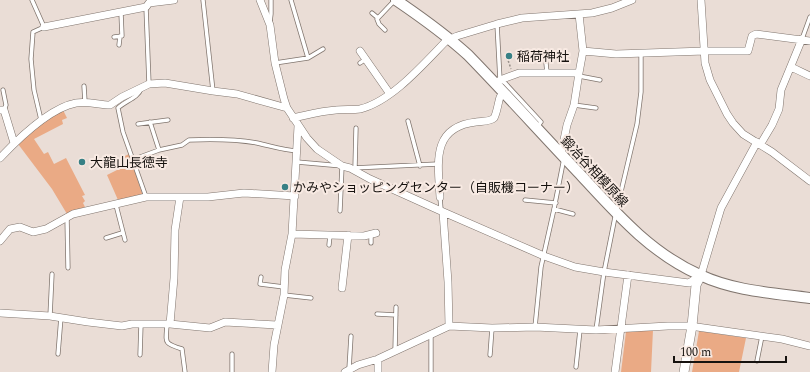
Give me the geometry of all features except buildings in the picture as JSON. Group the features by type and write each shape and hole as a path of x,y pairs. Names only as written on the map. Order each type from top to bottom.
{"main road":[{"name":"鍛冶谷相模原線","path":"395,0 432,24 450,39 537,128 616,213 645,240 664,255 701,275 732,286 753,291 810,298"}],"street":[{"path":"44,27 121,13 148,3 174,0"},
{"path":"260,0 270,25 275,62 287,108 298,126 317,149 342,166 352,168 370,179 442,212 544,256 575,267 689,283 701,275"},
{"path":"293,118 333,110 361,108 378,103 390,94 450,39 457,36 522,18 600,11 632,0"},
{"path":"701,0 705,63 710,80 727,114 743,134 772,152 810,181"},
{"path":"562,156 567,125 574,105 583,51 579,14"},
{"path":"583,51 616,54 705,51 748,52 752,36 756,34 806,40 790,67 781,90 779,109 772,125 758,143 721,208 701,275 696,285 692,326 684,372"},
{"path":"360,51 363,61 390,94"},
{"path":"790,67 810,76"},
{"path":"500,80 519,73 579,74"},
{"path":"0,158 14,143 41,120 54,112 75,103 85,102 110,105 122,97 149,84 166,83 237,94 287,108"},
{"path":"440,197 438,164 442,142 446,136 458,126 473,122 491,120 495,117 500,97"},
{"path":"2,110 14,143"},
{"path":"272,372 277,325 284,294 285,270 292,234 298,126"},
{"path":"0,242 10,229 20,227 33,232 46,229 73,214 146,197 208,197 244,193 295,196"},
{"path":"169,324 174,278 175,230 180,197"},
{"path":"442,212 448,282 449,326"},
{"path":"292,234 364,236 374,234"},
{"path":"342,288 348,235"},
{"path":"615,372 628,275"},
{"path":"0,313 61,317 116,326 169,324 210,328 225,322 277,325"},
{"path":"347,371 378,359 449,326 620,330 668,326 692,326 782,339 810,346"},
{"path":"378,359 378,372"}],"lane":[{"path":"32,0 44,27 32,32 31,59 34,90 41,120"},
{"path":"203,0 213,91"},
{"path":"270,25 271,0"},
{"path":"291,0 308,58"},
{"path":"378,18 395,0"},
{"path":"148,3 149,84"},
{"path":"119,45 120,36 122,36 121,13"},
{"path":"372,13 378,18 379,24 385,30"},
{"path":"806,40 810,17"},
{"path":"497,24 500,80 505,83 541,122 537,128"},
{"path":"114,38 120,36"},
{"path":"275,62 308,58 323,49"},
{"path":"596,330 604,272 637,124 641,92 641,53"},
{"path":"546,63 547,73"},
{"path":"579,74 600,80"},
{"path":"84,86 85,102"},
{"path":"141,88 140,93 118,108 123,132 146,197"},
{"path":"2,110 6,105 3,90"},
{"path":"574,105 596,108"},
{"path":"138,124 168,120"},
{"path":"408,121 420,166"},
{"path":"150,122 159,150"},
{"path":"410,128 416,127"},
{"path":"356,128 352,168 438,164"},
{"path":"132,160 159,150 182,145 189,140 230,139 258,143 284,150 297,151"},
{"path":"535,327 541,267 556,203 562,156"},
{"path":"297,162 342,166 340,211"},
{"path":"440,197 442,212"},
{"path":"525,200 556,203"},
{"path":"116,204 122,233 125,240"},
{"path":"554,210 572,214"},
{"path":"67,217 68,268"},
{"path":"106,238 122,233"},
{"path":"371,243 374,234"},
{"path":"329,244 330,235"},
{"path":"50,316 52,274"},
{"path":"261,277 260,284 284,286"},
{"path":"284,294 311,298"},
{"path":"394,351 396,307"},
{"path":"377,314 396,315"},
{"path":"58,354 61,317"},
{"path":"140,355 141,324"},
{"path":"169,324 166,340 169,345 182,350 185,372"},
{"path":"490,355 492,328"},
{"path":"576,367 580,330"},
{"path":"431,334 431,372"},
{"path":"347,371 351,336"},
{"path":"757,361 762,336"},
{"path":"232,354 232,372"}],"path":[{"path":"507,57 512,73"}],"shaded area":[{"path":"63,110 67,118 62,120 63,124 34,139 44,154 48,152 54,164 66,158 85,195 82,196 85,201 83,203 85,207 67,214 52,189 18,144 46,119"},
{"path":"129,154 142,195 118,200 107,175 117,170 113,162"},
{"path":"653,330 651,372 621,372 626,332"},
{"path":"699,331 746,338 739,372 692,372"}],"place":[{"name":"稲荷神社","path":"509,56"},
{"name":"大龍山長徳寺","path":"82,162"},
{"name":"かみやショッピングセンター（自販機コーナー）","path":"285,187"}]}
